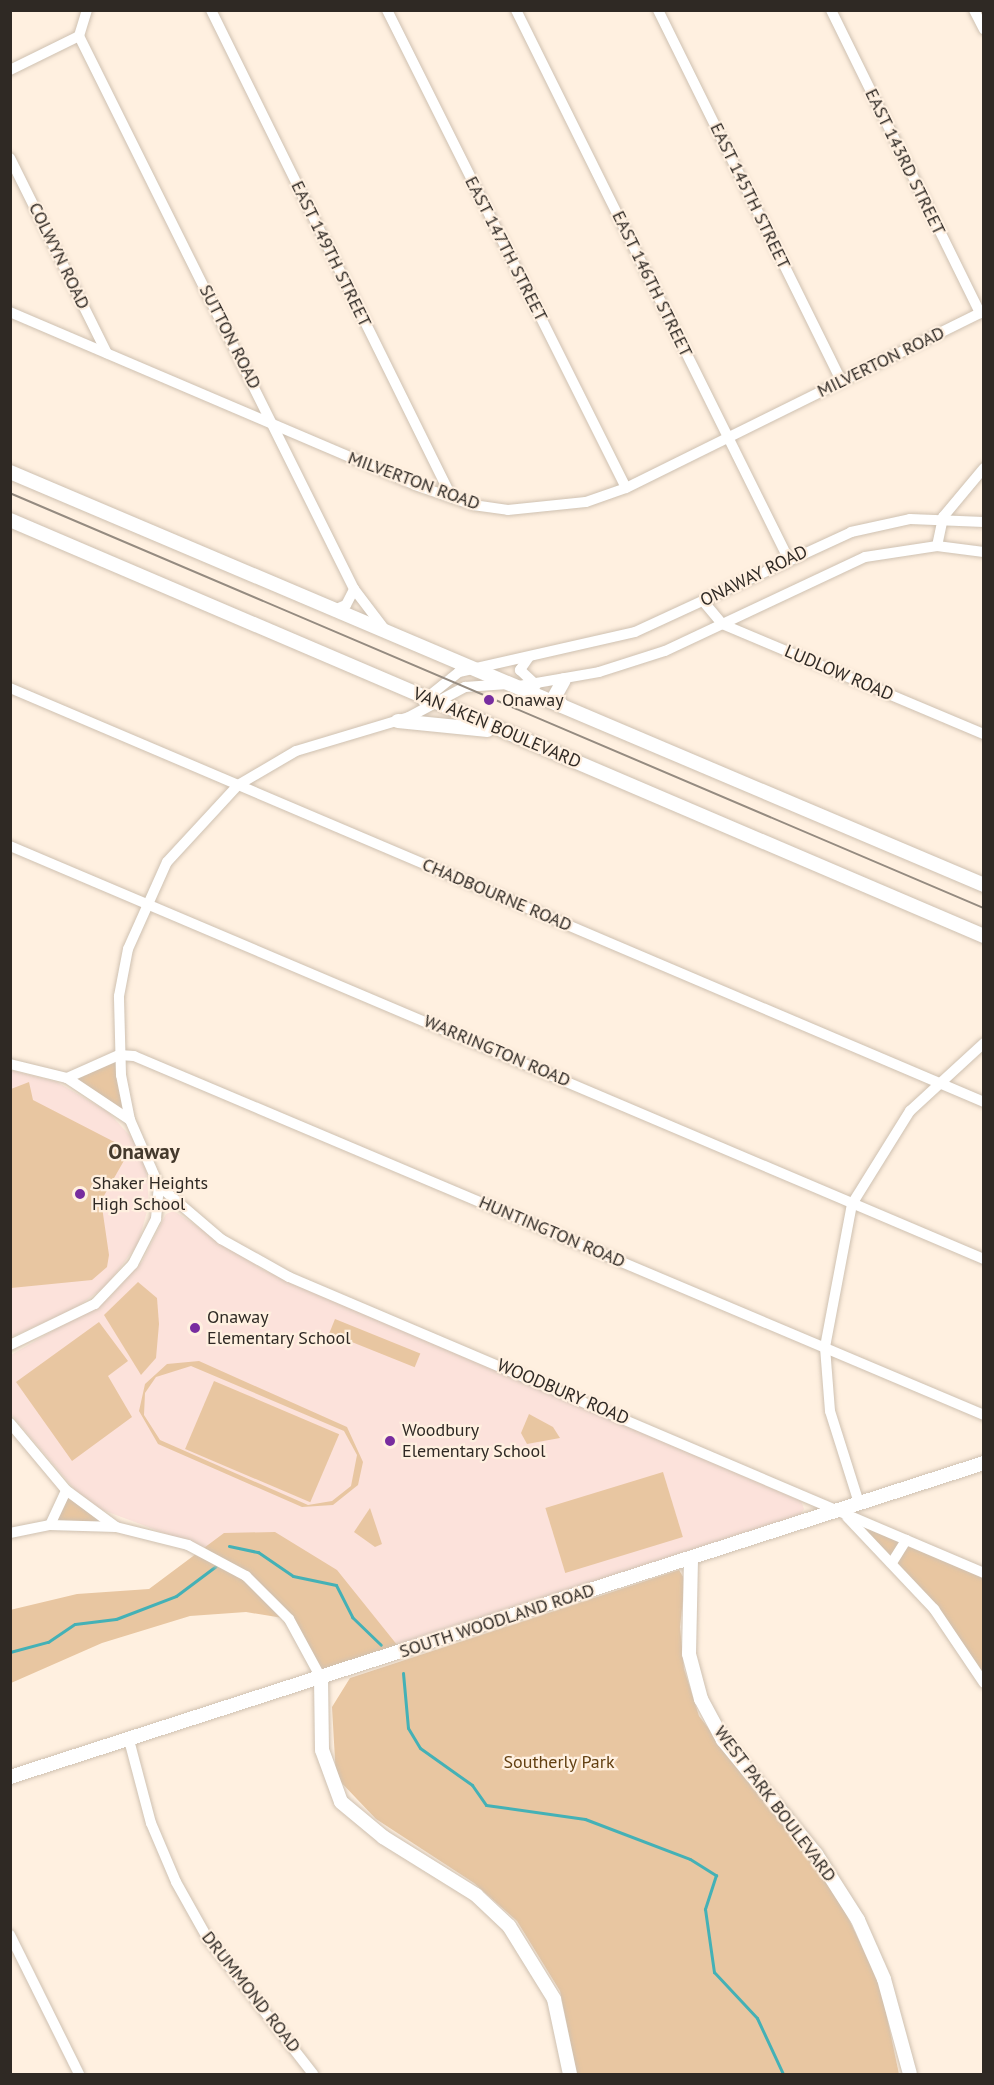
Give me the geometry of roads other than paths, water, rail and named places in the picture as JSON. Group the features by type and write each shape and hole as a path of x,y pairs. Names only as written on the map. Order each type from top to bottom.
{"main road":[{"path":"10,472 984,885"},
{"name":"VAN AKEN BOULEVARD","path":"10,520 984,936"},
{"path":"562,706 555,696 564,680"},
{"path":"403,719 502,731"},
{"name":"SOUTH WOODLAND ROAD","path":"10,1778 984,1463"},
{"name":"WEST PARK BOULEVARD","path":"692,1559 689,1654 701,1699 723,1740 802,1835 858,1920 884,1979 910,2074"},
{"path":"321,1678 322,1750 341,1802 384,1838 476,1895 509,1926 554,1999 570,2074"}],"street":[{"path":"10,70 79,36 87,10"},
{"name":"EAST 149TH STREET","path":"211,10 452,498"},
{"name":"EAST 147TH STREET","path":"387,10 626,488"},
{"name":"EAST 146TH STREET","path":"516,10 788,558"},
{"name":"EAST 145TH STREET","path":"658,10 842,381"},
{"name":"EAST 143RD STREET","path":"831,10 982,312"},
{"path":"974,10 984,30"},
{"name":"SUTTON ROAD","path":"79,36 354,589 388,633"},
{"name":"COLWYN ROAD","path":"10,158 107,353"},
{"name":"MILVERTON ROAD","path":"10,312 272,421 350,459 452,498 473,505 538,509 626,488 982,312"},
{"path":"937,546 943,517 984,468"},
{"name":"ONAWAY ROAD","path":"403,719 471,667 529,657 635,632 788,558 851,532 943,517 984,522"},
{"name":"ONAWAY ROAD","path":"430,700 477,684 538,685 564,680 665,651 846,563 937,546 984,552"},
{"path":"334,610 346,605 354,589"},
{"name":"LUDLOW ROAD","path":"703,601 722,624 984,734"},
{"path":"529,657 520,670 538,685"},
{"name":"CHADBOURNE ROAD","path":"10,688 984,1102"},
{"path":"10,1345 67,1321 120,1281 150,1234 159,1186 130,1120 119,1055 119,996 128,949 167,862 238,785 317,742 403,719"},
{"name":"WARRINGTON ROAD","path":"10,846 148,901 984,1259"},
{"path":"859,1503 830,1411 825,1347 852,1204 886,1143 938,1083 984,1043"},
{"path":"67,1078 119,1055"},
{"name":"HUNTINGTON ROAD","path":"119,1055 145,1060 984,1415"},
{"path":"10,1064 67,1078 130,1120"},
{"name":"WOODBURY ROAD","path":"159,1186 221,1239 289,1277 984,1573"},
{"path":"10,1423 66,1490 116,1527"},
{"path":"50,1525 66,1490"},
{"path":"840,1510 893,1561 934,1609 984,1683"},
{"path":"10,1533 50,1525 116,1527 210,1554 270,1596 321,1678"},
{"path":"893,1561 906,1540"},
{"name":"DRUMMOND ROAD","path":"129,1740 151,1823 176,1882 208,1939 313,2074"},
{"path":"10,1935 79,2074"}],"waterway":[{"path":"229,1546 258,1552 293,1576 336,1585 352,1617 381,1645"},
{"path":"10,1652 48,1642 75,1624 116,1619 176,1596 216,1566"},
{"path":"403,1673 408,1728 420,1748 472,1785 486,1805 585,1819 690,1859 716,1875 705,1909 714,1972 757,2018 783,2074"}],"tram line":[{"path":"10,493 984,908"}],"place":[{"name":"Onaway","path":"489,700"},
{"name":"Shaker Heights High School","path":"80,1194"},
{"name":"Onaway Elementary School","path":"195,1328"},
{"name":"Woodbury Elementary School","path":"390,1441"}],"district":[{"name":"Onaway","path":"144,1152"}],"park label":[{"name":"Southerly Park","path":"559,1762"}]}
